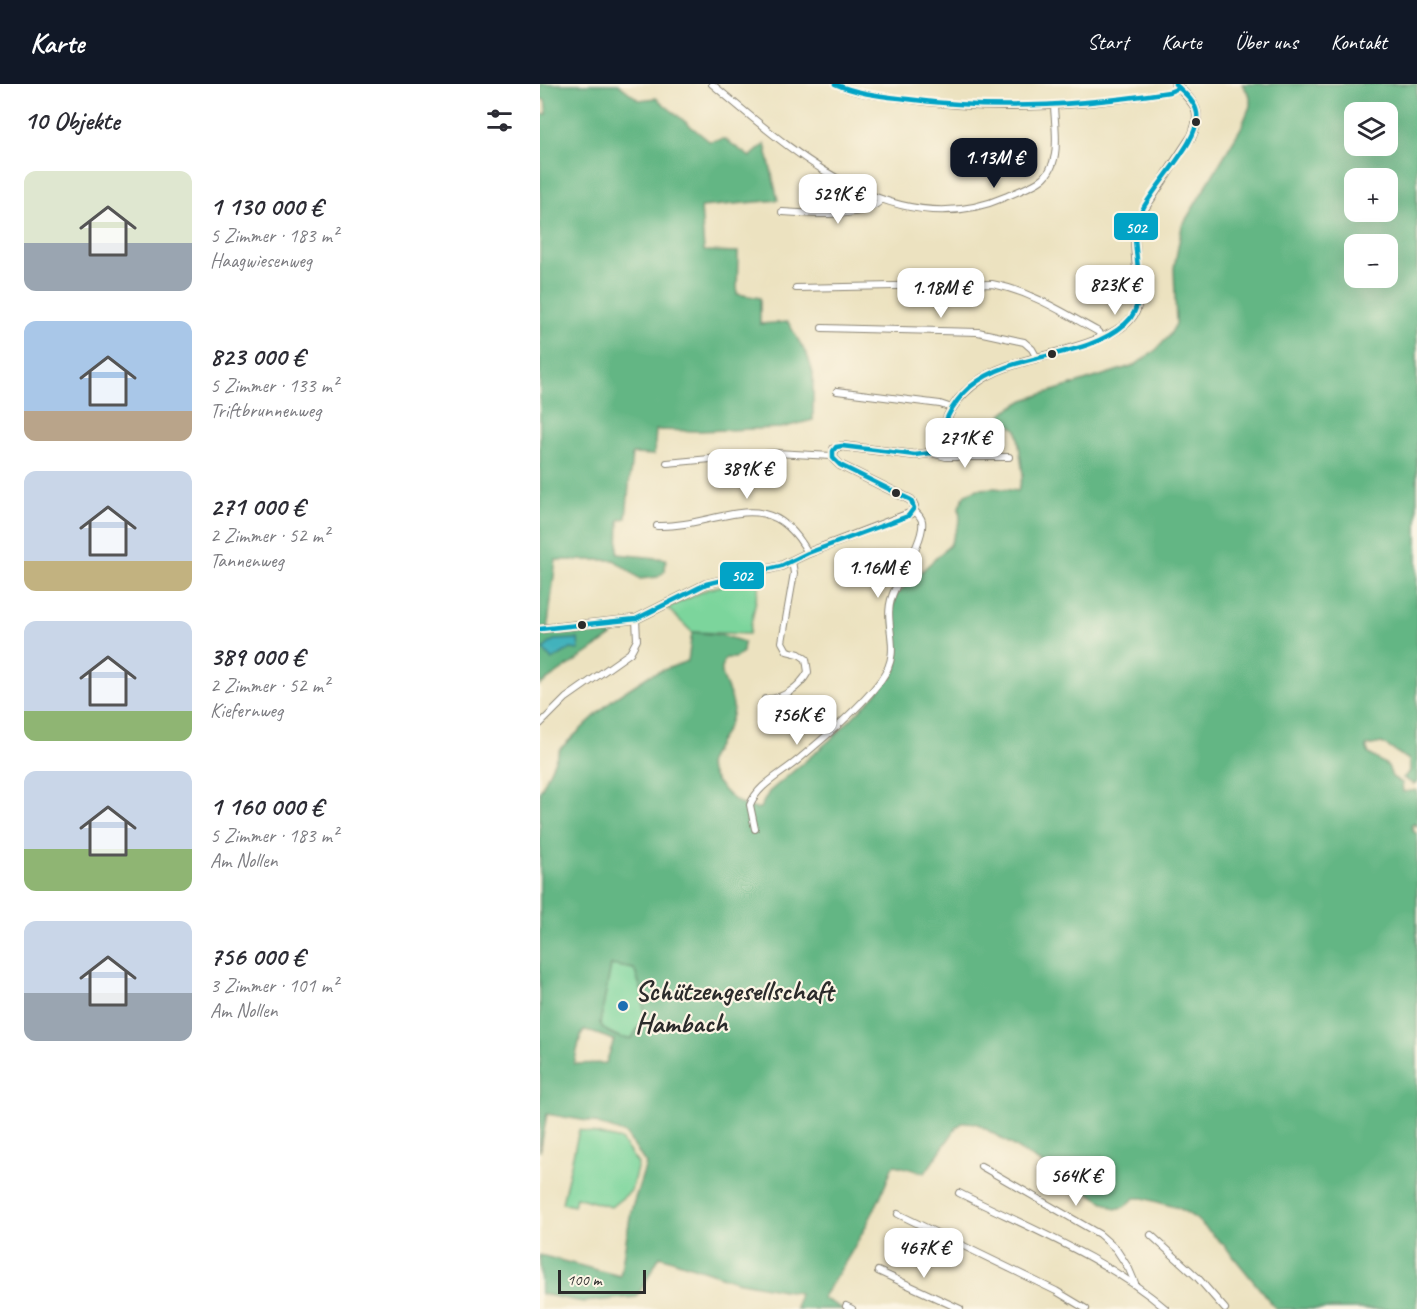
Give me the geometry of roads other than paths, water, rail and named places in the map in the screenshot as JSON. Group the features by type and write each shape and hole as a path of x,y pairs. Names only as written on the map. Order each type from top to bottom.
{"street":[{"path":"712,84 804,158 881,200 924,210 962,209 991,203 1039,182 1054,164 1054,106"},
{"path":"835,84 856,92 942,105 998,108 1054,106 1114,100 1176,87 1196,107 1198,116 1195,129 1136,221 1134,237 1138,299 1136,311 1121,328 1103,337 1006,367 985,377 967,391 952,408 937,445 931,453"},
{"path":"782,212 856,212 872,208 881,200"},
{"path":"796,288 992,284 1045,303 1097,331 1103,337"},
{"path":"822,328 978,332 1024,342 1030,345 1037,358"},
{"path":"837,391 940,404 952,408"},
{"path":"832,456 835,448 842,446 915,455 931,453 946,457 1009,457"},
{"path":"667,463 775,453 832,456 840,465 855,474 911,500 914,510 921,518 922,527 916,545 890,600 889,617 893,655 886,673 874,688 818,742 758,791 750,805 754,829"},
{"path":"540,629 636,619 706,584 770,569 908,516 914,510"},
{"path":"657,526 679,526 745,512 764,513 790,527 808,553"},
{"path":"765,699 773,699 785,694 808,672 806,659 788,651 782,644 794,573 792,561"},
{"path":"540,724 566,698 630,653 637,640 636,619"},
{"path":"981,1167 1099,1234 1116,1249 1135,1283"},
{"path":"959,1193 1099,1262 1135,1283 1166,1309"},
{"path":"898,1214 1030,1278 1086,1309"},
{"path":"1151,1235 1189,1269 1225,1309"},
{"path":"878,1271 960,1309"}],"water":[{"path":"578,639 579,650 570,649 552,660 543,649 554,640"}],"place":[{"name":"Schützengesellschaft Hambach","path":"623,1006"}]}
